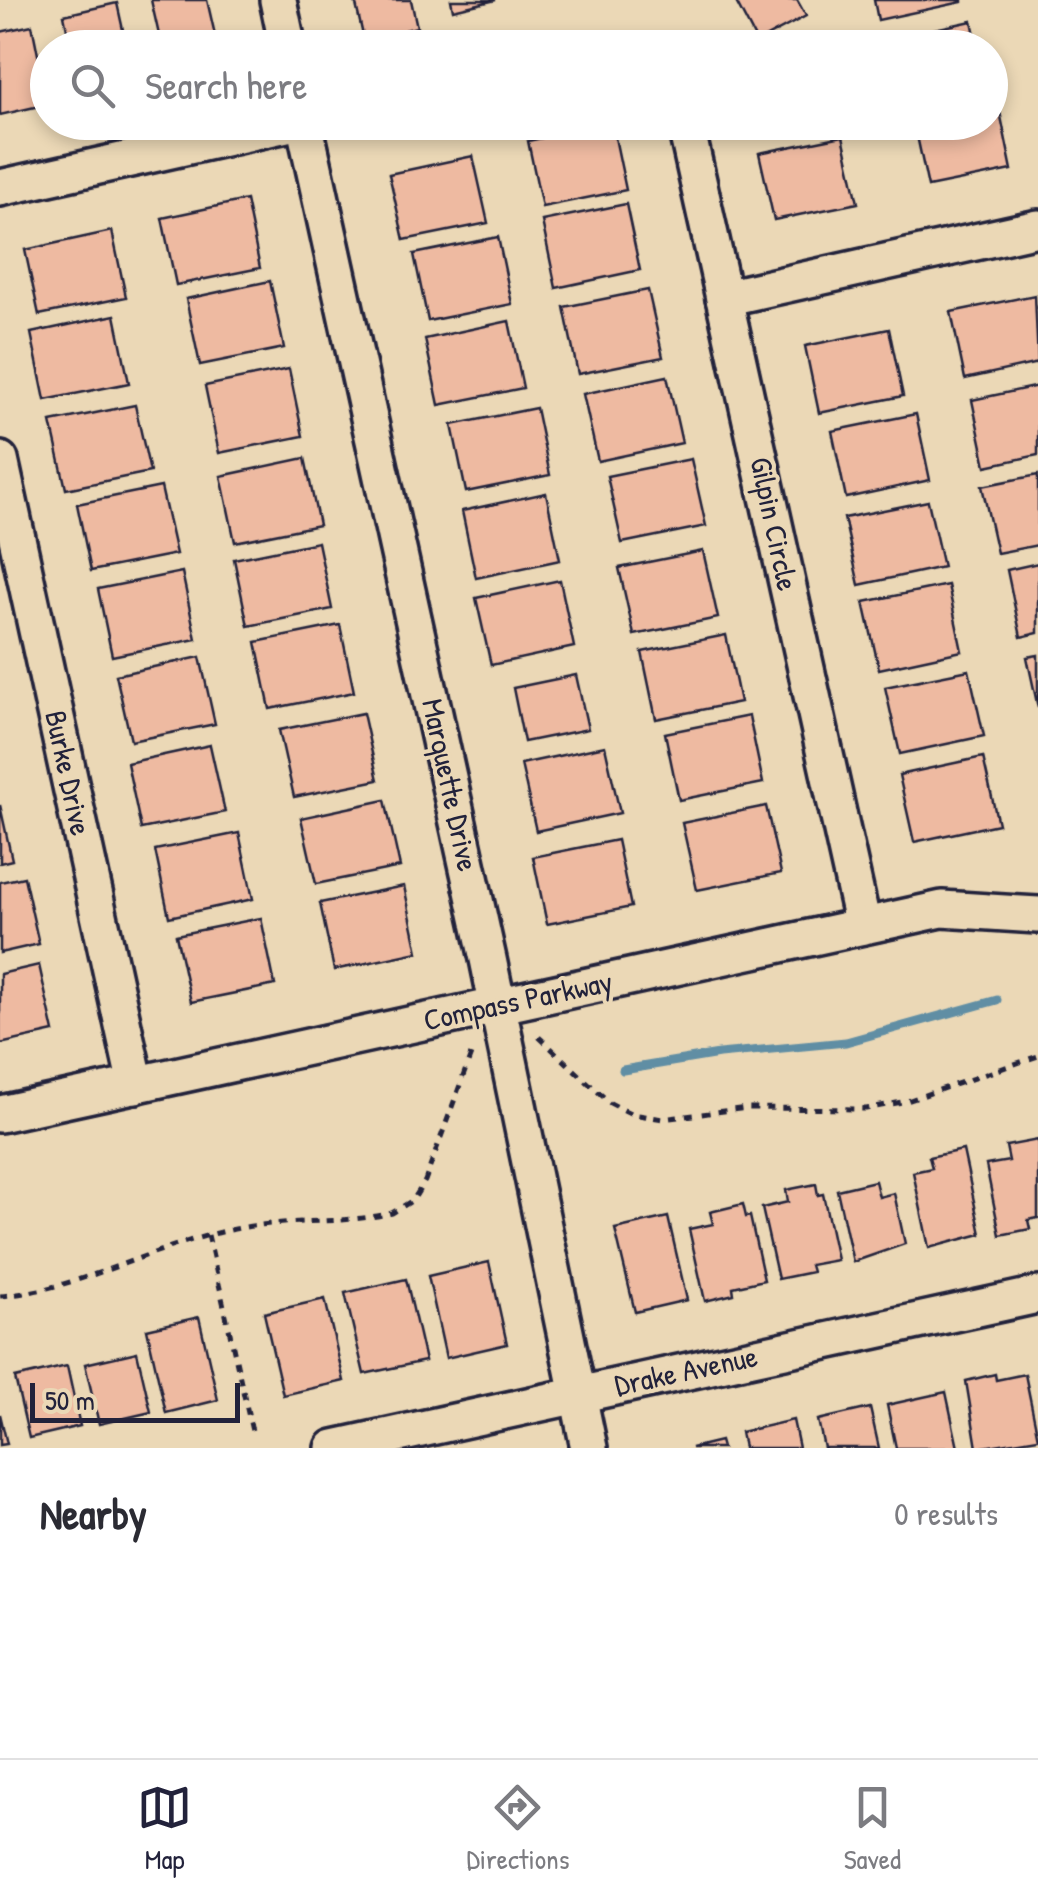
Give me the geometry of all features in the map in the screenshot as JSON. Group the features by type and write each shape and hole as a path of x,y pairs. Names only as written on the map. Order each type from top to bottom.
{"street":[{"path":"278,0 284,30"},
{"path":"0,188 215,140"},
{"name":"Marquette Drive","path":"308,140 498,1006 590,1448"},
{"name":"Gilpin Circle","path":"689,140 863,926"},
{"path":"724,298 1038,228"},
{"name":"Burke Drive","path":"0,460 136,1085"},
{"name":"Compass Parkway","path":"0,1114 942,909 1038,915"},
{"name":"Drake Avenue","path":"334,1448 1038,1294"}],"path":[{"path":"540,1037 610,1103 632,1114 663,1119 747,1108 866,1109 907,1101 1038,1056"},
{"path":"0,1296 75,1283 208,1235 285,1221 367,1219 392,1213 412,1200 426,1181 472,1052"},
{"path":"208,1235 252,1431"}],"building":[{"path":"151,0 207,0 214,30 158,30"},
{"path":"355,0 411,0 417,27 362,30"},
{"path":"451,0 496,0 453,10"},
{"path":"735,0 797,0 806,16 780,30 751,30"},
{"path":"874,0 962,0 962,2 878,20"},
{"path":"117,3 123,30 67,30 64,15"},
{"path":"972,21 974,30 930,30"},
{"path":"32,25 33,30 30,30 30,108 0,115 0,32"},
{"path":"616,140 626,190 542,207 528,141"},
{"path":"823,140 844,140 858,203 774,220 759,153"},
{"path":"918,140 1006,140 1012,170 928,187"},
{"path":"473,156 488,223 404,240 389,174"},
{"path":"246,200 260,268 176,285 162,218"},
{"path":"626,204 640,270 556,288 542,221"},
{"path":"112,231 126,297 39,315 25,250"},
{"path":"498,237 512,304 428,321 414,254"},
{"path":"270,281 284,348 200,365 186,299"},
{"path":"648,290 663,357 578,374 564,307"},
{"path":"1035,295 1038,363 965,379 951,312"},
{"path":"115,315 129,383 45,400 31,333"},
{"path":"509,321 523,388 439,405 425,339"},
{"path":"889,329 903,396 819,413 805,346"},
{"path":"289,369 303,436 219,453 205,386"},
{"path":"667,376 682,443 598,461 583,394"},
{"path":"1038,386 1038,455 986,466 972,400"},
{"path":"135,405 150,472 66,489 51,422"},
{"path":"536,408 550,475 466,492 452,425"},
{"path":"916,414 930,480 846,498 832,431"},
{"path":"305,458 319,525 235,542 221,476"},
{"path":"691,459 706,526 622,543 607,476"},
{"path":"1038,475 1038,545 997,553 982,486"},
{"path":"161,487 176,554 91,571 77,504"},
{"path":"546,493 560,560 476,578 462,511"},
{"path":"928,501 943,567 859,585 844,518"},
{"path":"318,542 332,609 248,626 234,559"},
{"path":"703,551 718,618 634,635 619,568"},
{"path":"1038,563 1038,633 1021,637 1007,570"},
{"path":"182,572 196,639 112,656 98,589"},
{"path":"560,580 574,647 491,665 476,598"},
{"path":"948,585 962,651 879,669 864,602"},
{"path":"340,625 354,692 270,709 256,642"},
{"path":"726,635 740,702 656,719 642,652"},
{"path":"1038,655 1038,708 1027,657"},
{"path":"200,657 215,724 131,741 116,675"},
{"path":"969,670 984,736 900,754 885,687"},
{"path":"576,675 588,729 524,742 513,688"},
{"path":"363,713 378,780 294,797 279,730"},
{"path":"749,716 763,783 679,800 665,733"},
{"path":"210,745 225,812 141,829 127,763"},
{"path":"605,746 620,813 536,831 521,764"},
{"path":"983,757 998,824 914,842 899,775"},
{"path":"385,800 400,867 316,884 301,818"},
{"path":"0,805 12,860 0,863"},
{"path":"766,806 781,873 697,890 682,823"},
{"path":"239,833 253,899 169,917 155,850"},
{"path":"617,840 631,907 547,924 533,857"},
{"path":"24,877 39,944 0,953 0,882"},
{"path":"404,886 418,952 334,970 320,903"},
{"path":"261,918 275,985 191,1002 176,935"},
{"path":"39,965 54,1032 0,1044 0,974"},
{"path":"1038,1140 1038,1218 1028,1220 1030,1229 1000,1235 986,1165 1009,1161 1006,1146"},
{"path":"963,1150 981,1234 929,1248 913,1172 932,1168 929,1157"},
{"path":"875,1181 879,1197 894,1193 905,1244 853,1262 837,1190"},
{"path":"816,1184 818,1195 823,1194 837,1260 810,1265 812,1272 778,1279 762,1208 788,1202 786,1190"},
{"path":"743,1204 746,1217 750,1216 764,1280 733,1287 734,1294 705,1301 689,1229 713,1224 710,1212"},
{"path":"668,1217 687,1300 635,1312 615,1229"},
{"path":"489,1262 507,1344 446,1358 428,1276"},
{"path":"406,1279 425,1361 364,1374 345,1293"},
{"path":"325,1299 344,1381 283,1395 264,1313"},
{"path":"199,1317 218,1400 166,1413 147,1329"},
{"path":"137,1352 151,1412 99,1424 85,1364"},
{"path":"67,1366 80,1426 29,1438 15,1378"},
{"path":"995,1374 996,1380 1025,1374 1038,1438 977,1448 966,1381"},
{"path":"946,1392 958,1448 896,1448 887,1405"},
{"path":"870,1408 879,1448 824,1448 818,1420"},
{"path":"0,1414 7,1444 0,1445"},
{"path":"793,1420 799,1448 744,1448 741,1432"},
{"path":"720,1441 722,1448 691,1448"}],"waterway":[{"path":"623,1070 719,1054 846,1042 997,1000"}]}
